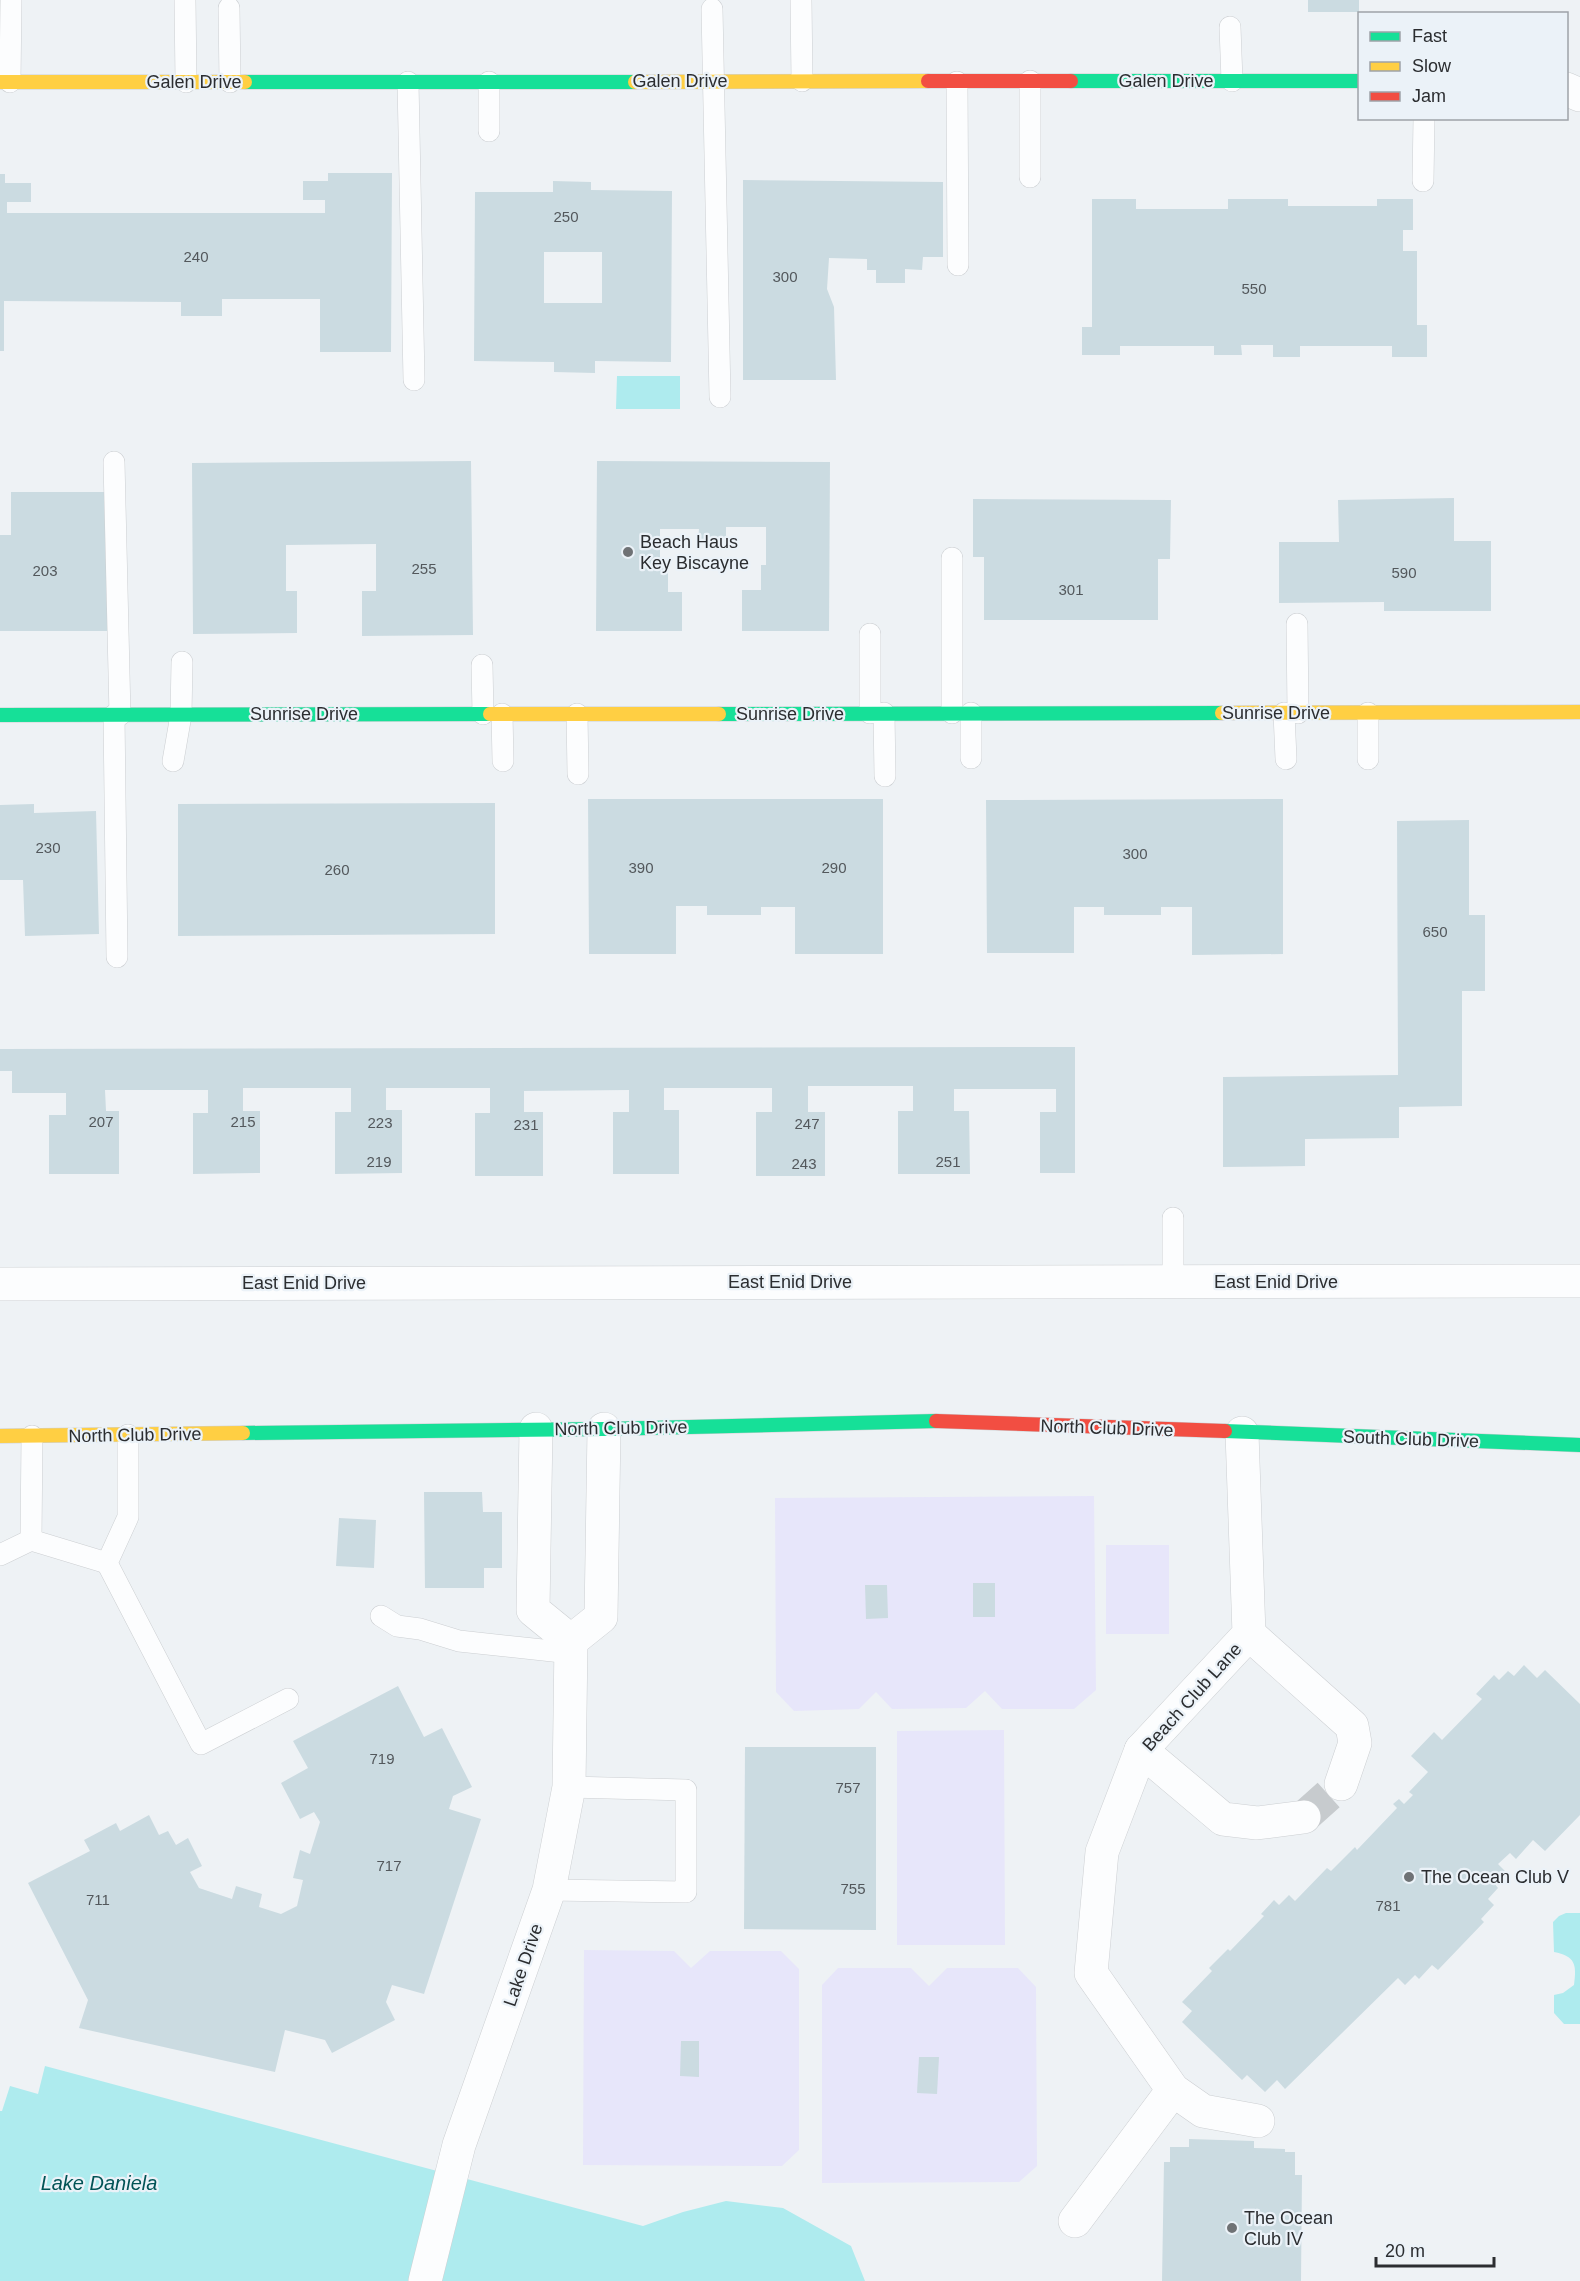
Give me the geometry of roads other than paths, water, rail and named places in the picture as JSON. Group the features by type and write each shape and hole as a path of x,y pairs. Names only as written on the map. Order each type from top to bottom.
{"street":[{"name":"Galen Drive","path":"5,82 1358,81"},
{"name":"Sunrise Drive","path":"0,715 1580,712"},
{"name":"East Enid Drive","path":"0,1284 1580,1281"},
{"name":"North Club Drive","path":"0,1436 604,1429 954,1421 1242,1433"},
{"path":"536,1429 533,1610 571,1647 601,1617 604,1429"},
{"name":"South Club Drive","path":"1242,1433 1580,1445"},
{"name":"Beach Club Lane","path":"1242,1433 1250,1634 1141,1750 1102,1852 1091,1973 1173,2090 1203,2111 1258,2121"},
{"path":"1250,1634 1352,1726 1355,1743 1341,1784"},
{"name":"Lake Drive","path":"425,2281 459,2145 549,1890 569,1787 571,1647"},
{"path":"1141,1750 1223,1819 1257,1823 1304,1817"},
{"path":"1075,2221 1173,2090"}],"lane":[{"path":"5,82 11,0"},
{"path":"185,0 186,82"},
{"path":"801,0 802,81"},
{"path":"229,8 230,82"},
{"path":"712,9 720,397"},
{"path":"1230,27 1232,81"},
{"path":"1030,81 1030,177"},
{"path":"408,82 414,380"},
{"path":"489,82 489,131"},
{"path":"957,82 958,265"},
{"path":"1423,181 1424,120"},
{"path":"114,462 117,957"},
{"path":"952,558 962,713 971,758"},
{"path":"1286,759 1297,624"},
{"path":"870,634 885,776"},
{"path":"173,761 181,715 182,662"},
{"path":"482,665 503,761"},
{"path":"1368,713 1368,759"},
{"path":"577,714 578,774"},
{"path":"1173,1218 1173,1282"},
{"path":"106,1563 128,1517 128,1435"},
{"path":"31,1540 32,1436"},
{"path":"0,1556 31,1540 106,1563 201,1744 288,1699"},
{"path":"381,1616 397,1626 420,1629 459,1641 571,1647"},
{"path":"549,1890 686,1892 686,1790 569,1787"}],"water":[{"path":"617,376 680,376 680,409 616,409"},
{"path":"1566,1913 1580,1913 1580,2024 1564,2024 1554,2013 1554,1995 1563,1993 1574,1985 1575,1966 1573,1962 1566,1956 1554,1952 1553,1922"},
{"name":"Lake Daniela","path":"45,2066 643,2226 683,2212 726,2201 783,2208 851,2246 865,2281 0,2281 0,2111 2,2111 10,2086 38,2094"}],"tunnel":[{"path":"1304,1817 1341,1784"}],"place":[{"name":"Beach Haus Key Biscayne","path":"628,552"},
{"name":"The Ocean Club V","path":"1409,1877"},
{"name":"The Ocean Club IV","path":"1232,2228"}]}
